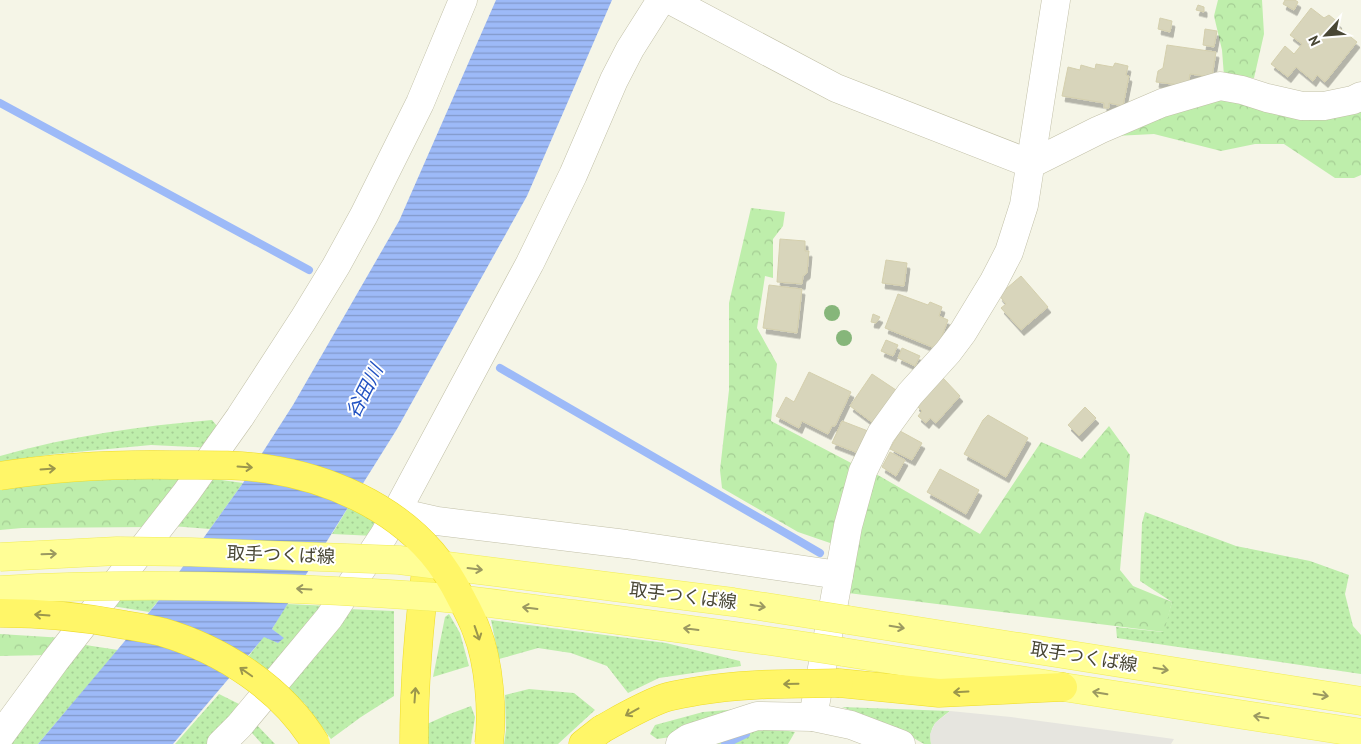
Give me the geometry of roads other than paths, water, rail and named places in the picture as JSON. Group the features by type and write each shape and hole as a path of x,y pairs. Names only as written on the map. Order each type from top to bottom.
{"highway":[{"path":"0,476 38,470 134,464 266,468 302,475 335,486 364,501 413,533 433,554 451,579 469,612 478,634 487,669 490,705 489,744"},
{"path":"414,744 414,708 427,563"},
{"path":"0,613 43,614 105,621 162,632 192,643 231,662 262,684 280,699 316,744"},
{"path":"592,736 640,708 666,698 720,687 839,683 939,693 1063,688"}],"main road":[{"name":"取手つくば線","path":"0,557 117,551 191,552 427,563 733,602 1361,701"},
{"name":"取手つくば線","path":"0,590 113,585 190,586 423,596 728,634 1063,688 1361,733"}],"street":[{"path":"0,736 55,661 186,494 304,320 364,215 420,103 463,0"},
{"path":"221,744 239,726 328,618 384,535 530,263 573,175 614,80 630,49 661,0"},
{"path":"670,0 836,88 1031,164 1099,130 1162,103 1220,86 1302,106 1324,106 1361,96"},
{"path":"813,717 848,526 864,471 881,434 910,394 948,352 963,332 994,282 1009,252 1024,205 1056,0"},
{"path":"397,512 437,521 626,544 839,575"},
{"path":"680,744 689,738 758,716 813,717 851,726 901,744"}],"water":[{"name":"谷田川","path":"496,0 612,0 527,196 397,429 272,629 284,638 278,643 264,637 173,744 38,744 156,604 243,483 293,405 399,221"}],"waterway":[{"path":"0,103 309,270"},
{"path":"500,368 820,553"},
{"path":"725,744 746,734"}]}
